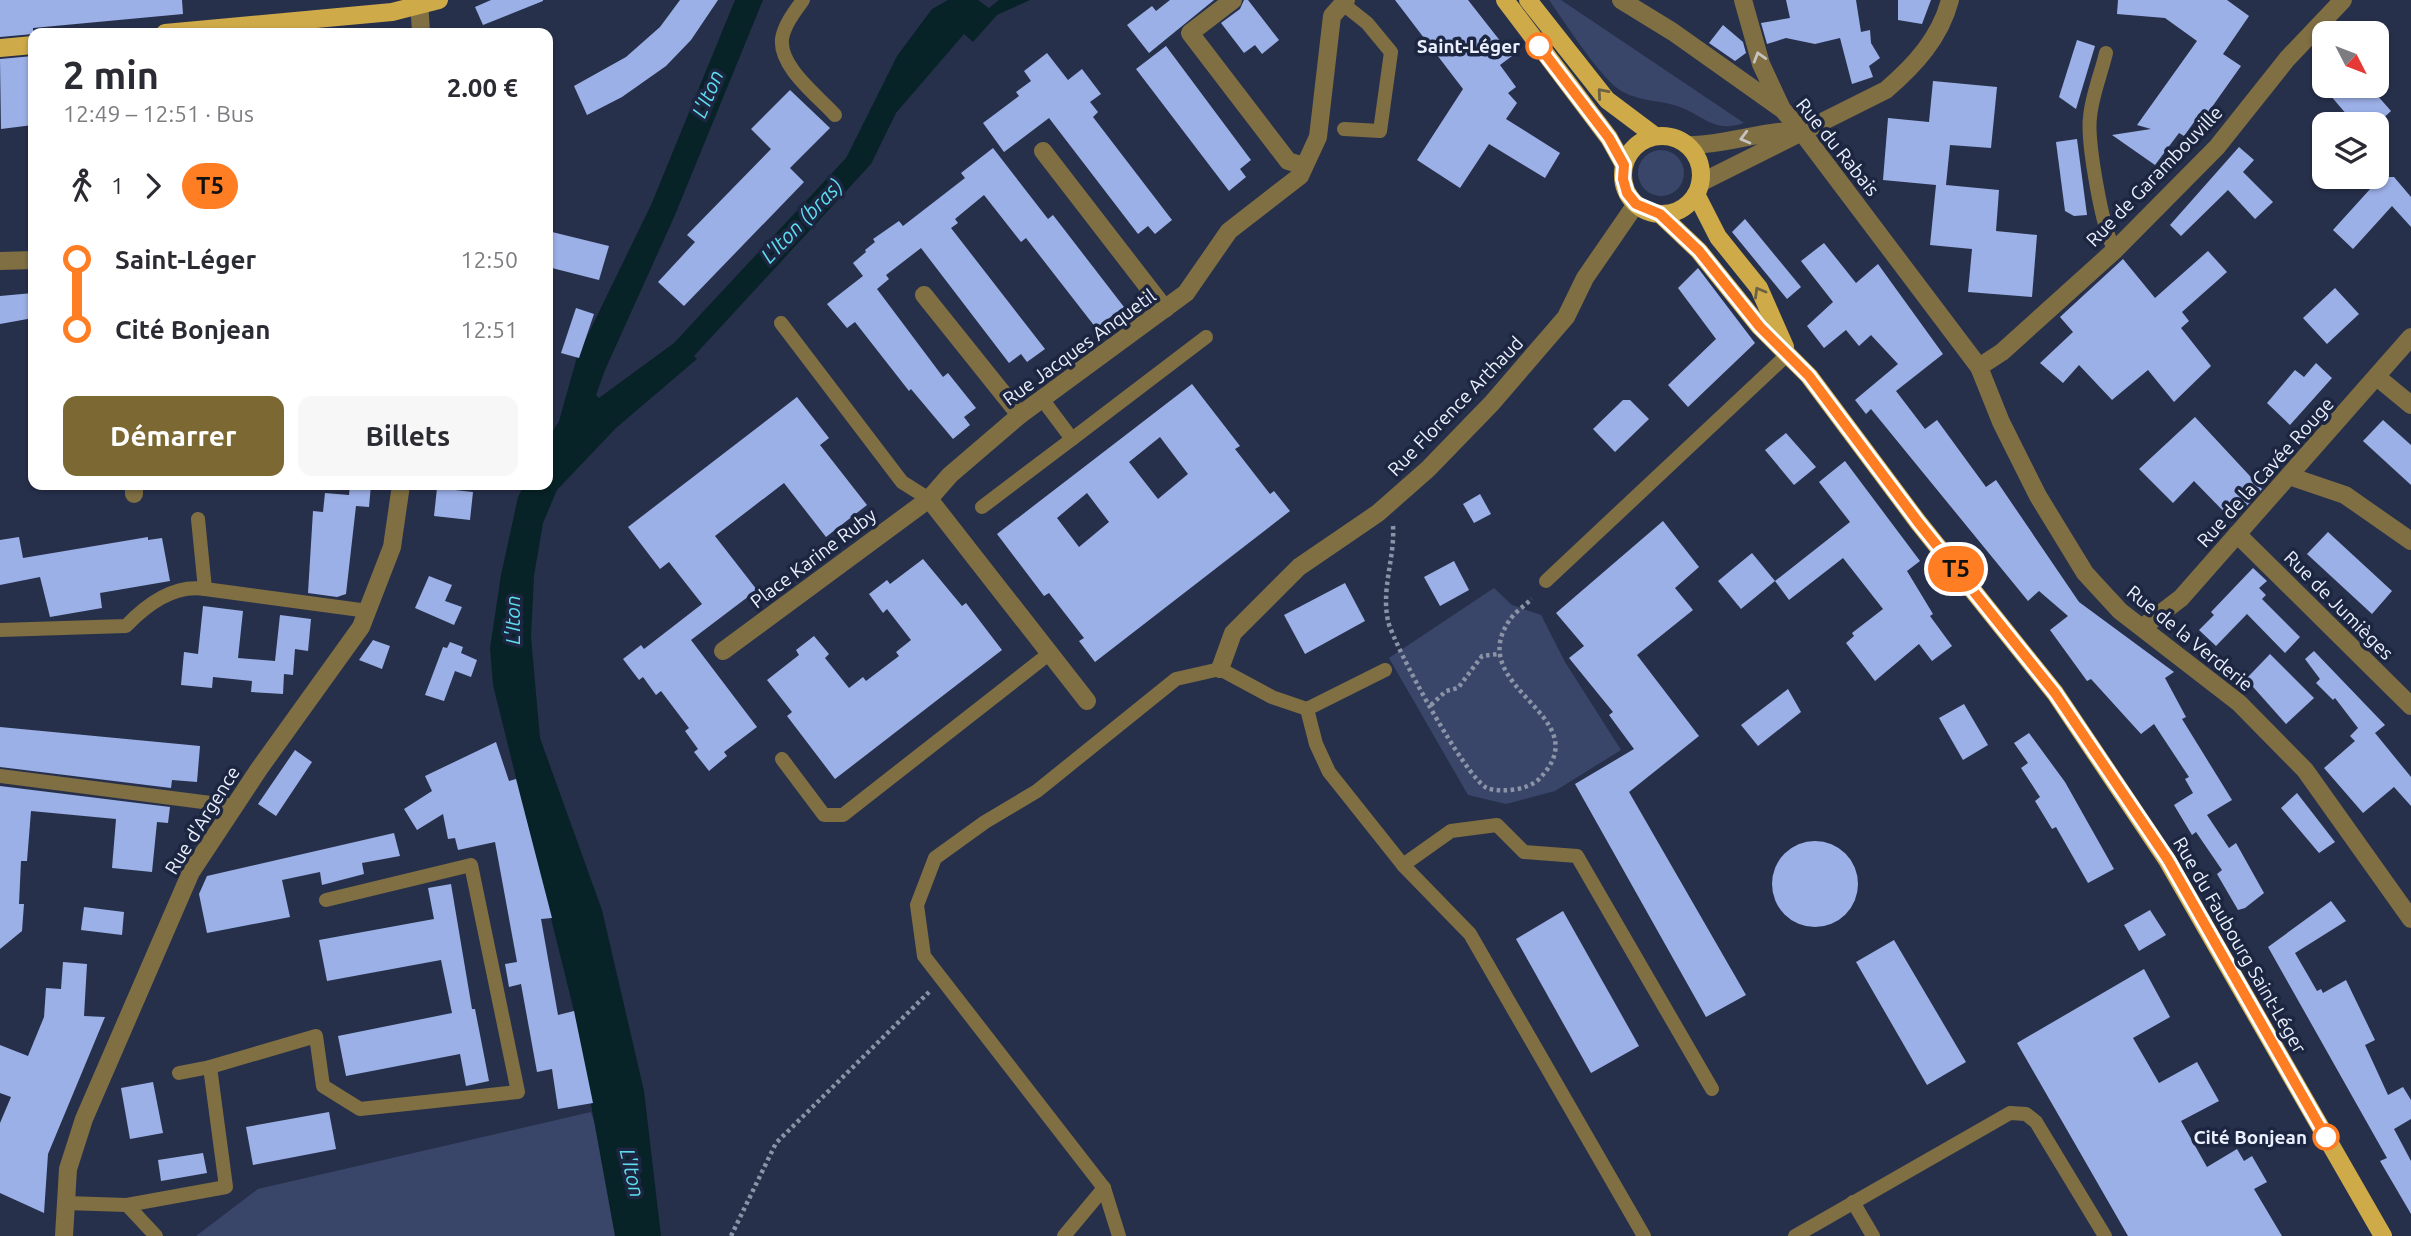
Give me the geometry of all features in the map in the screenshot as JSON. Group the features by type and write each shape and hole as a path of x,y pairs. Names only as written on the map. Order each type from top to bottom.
{"main road":[{"path":"219,28 391,12 439,0"},
{"path":"1505,0 1609,138 1624,165"},
{"path":"1528,0 1607,100 1655,136"},
{"path":"0,48 28,46"},
{"path":"1655,136 1672,137 1688,145 1696,156 1698,188 1681,208 1660,214 1636,204 1627,193 1623,179 1624,165 1630,152 1641,142 1655,136"},
{"name":"Rue du Faubourg Saint-Léger","path":"1698,188 1718,237 1759,288 1788,354"},
{"name":"Rue du Faubourg Saint-Léger","path":"1660,214 1699,251 1760,327 1809,376 1918,522 2055,693 2168,860 2383,1236"}],"street":[{"path":"1233,0 1190,33 1288,161 1304,166"},
{"name":"Rue du Rabais","path":"1621,0 1673,32 1783,110 1979,367"},
{"path":"1743,0 1761,64 1783,110"},
{"path":"1698,188 1801,131 1873,99 1905,74 1937,36 1950,0"},
{"name":"Rue de Garambouville","path":"1979,367 2002,352 2115,250 2217,147 2287,59 2343,0"},
{"name":"Rue Jacques Anquetil","path":"929,499 950,475 1020,415 1186,293 1229,231 1300,176 1318,136 1332,16 1344,2"},
{"path":"420,3 421,28"},
{"path":"1688,145 1719,145 1772,131 1801,131"},
{"path":"1043,152 1165,309"},
{"name":"Rue Florence Arthaud","path":"1220,669 1233,633 1299,567 1378,513 1428,469 1492,403 1561,322 1585,278 1636,204"},
{"path":"0,261 28,260"},
{"path":"924,295 1020,415"},
{"name":"Rue de la Cavée Rouge","path":"2143,627 2180,598 2411,337"},
{"name":"Rue de la Verderie","path":"1979,367 2001,422 2038,496 2085,573 2120,611 2239,703 2305,771 2411,919"},
{"path":"2377,377 2411,405"},
{"path":"2288,477 2345,495 2411,541"},
{"name":"Rue d'Argence","path":"64,1236 68,1169 84,1119 191,872 234,806 361,627 392,547 400,490"},
{"path":"929,499 1087,701"},
{"name":"Place Karine Ruby","path":"723,652 929,499"},
{"name":"Rue de Jumièges","path":"2237,534 2411,706"}],"lane":[{"path":"803,0 790,19 782,40 787,63 835,115"},
{"path":"1344,2 1367,23 1391,52 1380,131 1344,129"},
{"path":"2106,53 2089,118 2102,220 2107,238 2115,250"},
{"path":"781,323 902,482 929,499"},
{"path":"982,507 1206,338"},
{"path":"1546,581 1788,354"},
{"path":"1042,399 1072,439"},
{"path":"198,519 205,589"},
{"path":"0,630 126,626 147,605 189,586 368,611"},
{"path":"782,759 824,815 844,815 1050,653"},
{"path":"1119,1236 1104,1188 924,956 917,905 934,858 985,822 1037,791 1176,679 1220,669 1272,697 1307,709 1385,670"},
{"path":"1307,709 1316,744 1329,772 1403,865 1470,934 1644,1236"},
{"path":"0,776 234,806"},
{"path":"1403,865 1451,831 1497,825 1524,852 1577,856 1712,1088"},
{"path":"179,1073 210,1067 316,1036 323,1086 360,1109 518,1092 471,865 326,900"},
{"path":"65,1203 127,1205 226,1187 210,1067"},
{"path":"1795,1236 2010,1113 2026,1114 2036,1122 2105,1236"},
{"path":"1064,1236 1104,1188"},
{"path":"1853,1202 1873,1236"},
{"path":"127,1205 156,1236"}],"path":[{"path":"1378,513 1392,524 1394,541 1385,595 1388,622 1403,658 1469,771 1486,788 1503,790 1536,782 1548,768 1554,752 1554,738 1549,720 1534,703 1517,692 1506,677 1498,654 1508,621 1532,599"},
{"path":"1431,706 1446,691 1458,688 1482,656 1498,654"},
{"path":"731,1236 776,1143 942,979"}],"shaded area":[{"path":"1549,0 1561,0 1744,123 1734,126 1717,125 1680,107 1637,98 1623,92 1604,76"},
{"path":"1661,150 1677,157 1684,173 1677,189 1661,196 1645,189 1638,173 1645,157"},
{"path":"1494,588 1512,605 1541,615 1565,662 1621,750 1555,791 1506,804 1468,795 1389,658"},
{"path":"591,1112 631,1236 196,1236 258,1189"}],"water":[{"path":"735,0 763,0 675,215 605,370 596,395 599,398 674,343 846,158 897,56 932,9 948,0 978,0 989,8 999,0 1030,0 997,15 973,42 964,34 896,113 871,164 694,356 697,359 616,428 557,490 543,523 534,576 531,637 540,738 602,910 644,1091 661,1236 615,1236 574,1011 493,685 490,648 501,575 518,497 522,490 553,490 553,431 559,421 577,357 651,205"}],"building":[{"path":"0,0 182,0 183,14 28,28 28,34 0,37"},
{"path":"491,0 543,1 483,25 475,7"},
{"path":"680,0 718,0 691,40 666,66 622,97 587,115 574,86 626,57 660,27"},
{"path":"1170,0 1214,0 1149,53 1127,25 1152,6 1156,11"},
{"path":"1244,0 1248,0 1279,40 1262,54 1255,45 1244,53 1221,23 1240,9"},
{"path":"1395,0 1468,0 1512,56 1500,65 1516,87 1508,93 1517,103 1506,119 1560,153 1545,178 1489,144 1460,188 1417,160 1463,89"},
{"path":"1786,0 1856,0 1861,32 1870,30 1871,43 1880,58 1869,66 1873,77 1852,84 1840,38 1815,44 1786,38 1767,44 1761,23 1790,18"},
{"path":"1898,0 1931,0 1922,24 1898,20"},
{"path":"2118,0 2227,0 2249,16 2223,54 2241,66 2202,121 2197,118 2184,136 2179,133 2155,165 2112,135 2151,129 2137,125 2197,41 2165,18 2117,14"},
{"path":"1723,25 1743,42 1746,53 1735,61 1709,43"},
{"path":"2077,40 2095,46 2076,109 2059,97"},
{"path":"1166,46 1251,160 1240,169 1246,177 1229,191 1136,69"},
{"path":"1047,53 1068,80 1082,69 1101,94 1090,102 1098,112 1093,117 1172,220 1155,234 1148,226 1138,234 1049,118 1004,152 983,123 1019,96 1016,92 1031,81 1024,71"},
{"path":"28,56 28,126 1,129 0,59"},
{"path":"1933,81 1997,87 1991,148 1950,145 1946,185 1999,190 1996,231 2037,235 2032,297 1968,292 1972,249 1930,245 1936,185 1883,180 1888,118 1929,122"},
{"path":"790,90 830,128 790,168 804,182 684,306 658,282 695,242 687,235 771,149 751,129"},
{"path":"2333,98 2380,98 2391,111 2389,113 2345,112"},
{"path":"2077,139 2087,215 2074,216 2065,211 2056,142"},
{"path":"2239,147 2254,160 2243,172 2273,202 2255,219 2228,190 2181,236 2170,225"},
{"path":"993,148 1048,219 1053,215 1124,307 1096,328 1026,238 1021,242 984,195 955,219 958,223 951,228 1045,349 1027,362 1021,354 1009,363 921,248 886,275 889,279 877,289 943,377 948,373 976,408 964,417 970,425 953,439 911,389 909,391 855,322 847,328 827,304 863,276 853,263 875,242 873,239 899,221 903,226 965,178 961,173"},
{"path":"2389,177 2394,177 2411,197 2411,227 2392,206 2353,249 2333,230 2370,189 2389,189"},
{"path":"1745,219 1801,287 1787,299 1732,232"},
{"path":"553,232 609,246 599,280 553,268"},
{"path":"1824,243 1856,283 1878,264 1943,354 1896,391 1925,429 1937,420 1986,487 1996,480 2079,602 2174,672 2165,678 2186,717 2182,719 2232,800 2207,815 2229,848 2236,843 2264,893 2245,908 2238,910 2217,874 2222,870 2196,832 2192,835 2174,805 2193,793 2185,779 2189,777 2154,724 2141,734 2091,679 2087,681 2050,630 2068,616 2039,591 2028,601 1871,409 1866,414 1855,400 1898,364 1871,335 1859,346 1846,330 1824,348 1807,326 1833,302 1801,261"},
{"path":"2208,251 2227,272 2182,312 2189,321 2181,328 2211,366 2174,402 2148,370 2112,400 2079,365 2063,383 2040,363 2073,332 2060,317 2123,259 2155,298"},
{"path":"1698,268 1755,343 1688,407 1668,385 1716,339 1678,288"},
{"path":"2335,288 2359,314 2327,344 2303,318"},
{"path":"28,293 28,319 0,324 0,296"},
{"path":"576,308 594,314 579,358 561,353"},
{"path":"2316,363 2332,378 2290,425 2267,403 2295,370 2304,377"},
{"path":"1192,384 1240,446 1235,449 1270,494 1274,491 1290,511 1095,662 1079,641 1084,638 1049,593 1044,596 997,534","holes":["1160,437 1188,474 1158,499 1129,462","1087,493 1109,522 1079,547 1057,518"]},
{"path":"797,397 829,438 820,445 867,505 826,537 784,483 715,536 757,590 691,640 757,727 724,752 727,756 709,771 694,752 698,749 685,731 689,728 661,691 656,695 643,677 639,680 623,659 641,645 644,649 702,604 669,562 660,569 628,527"},
{"path":"1623,400 1630,400 1649,419 1615,452 1593,429"},
{"path":"2195,417 2262,489 2233,521 2194,481 2173,503 2139,469"},
{"path":"2383,420 2411,445 2411,485 2363,441"},
{"path":"1786,433 1816,467 1794,485 1765,450"},
{"path":"1845,461 1920,561 1907,571 1933,614 1930,616 1952,646 1932,661 1919,644 1875,681 1846,643 1854,636 1852,633 1883,609 1843,558 1789,600 1775,581 1850,522 1819,482"},
{"path":"350,490 371,490 369,507 356,506 346,594 337,597 308,593 313,511 323,512 325,493 349,495"},
{"path":"437,490 473,492 470,520 434,516"},
{"path":"1480,494 1491,514 1474,523 1463,504"},
{"path":"1663,521 1699,567 1675,588 1693,610 1637,655 1699,736 1629,792 1746,995 1706,1017 1575,784 1634,749 1609,715 1613,712 1569,658 1584,646 1556,613"},
{"path":"2328,532 2392,591 2372,614 2307,554"},
{"path":"19,537 23,558 148,537 148,540 162,538 170,581 100,593 102,608 50,617 40,577 0,585 0,540"},
{"path":"1752,553 1775,581 1741,609 1718,581"},
{"path":"923,559 962,606 966,603 1002,650 835,779 787,716 792,712 767,680 799,655 796,650 814,636 829,654 825,658 849,688 863,677 866,681 899,656 896,652 911,640 887,609 883,613 869,594 887,580 890,584"},
{"path":"1454,561 1469,590 1440,606 1424,577"},
{"path":"2253,568 2267,581 2259,588 2266,595 2262,599 2300,637 2285,653 2247,614 2216,646 2199,630 2214,615 2211,612"},
{"path":"429,576 452,585 445,601 462,607 454,625 415,608"},
{"path":"1345,583 1365,621 1305,654 1284,615"},
{"path":"203,606 243,611 238,658 275,661 280,615 311,619 308,651 295,649 293,675 284,674 283,694 251,692 252,681 213,677 212,688 181,685 184,652 198,654"},
{"path":"373,640 390,646 382,669 359,660"},
{"path":"450,642 463,647 461,653 477,660 471,677 455,671 444,701 425,695 443,647 447,648"},
{"path":"2314,651 2385,725 2375,733 2411,777 2411,806 2394,787 2363,813 2324,768 2355,741 2350,736 2358,728 2335,698 2333,700 2316,683 2320,679 2305,659"},
{"path":"2270,654 2314,698 2286,724 2246,679"},
{"path":"1788,689 1801,712 1758,746 1741,725"},
{"path":"1964,704 1988,745 1963,760 1939,718"},
{"path":"0,727 200,746 197,782 172,780 171,788 0,767"},
{"path":"2029,733 2065,782 2114,869 2088,883 2056,827 2052,829 2035,801 2040,797 2021,768 2028,763 2014,743"},
{"path":"496,742 509,781 516,779 552,918 541,919 558,1015 574,1011 593,1103 558,1109 552,1069 537,1072 521,984 509,987 505,964 517,962 495,842 458,850 455,838 448,839 443,814 417,830 404,809 432,791 425,776"},
{"path":"295,750 312,762 276,816 258,804"},
{"path":"0,786 170,807 168,823 157,822 152,872 112,868 116,819 31,811 27,861 21,861 19,904 24,904 22,931 0,949"},
{"path":"2297,793 2335,842 2319,853 2281,808"},
{"path":"394,833 400,856 362,863 364,874 322,885 320,872 282,880 290,917 207,933 199,894 207,876"},
{"path":"1815,841 1839,848 1851,860 1858,884 1851,908 1839,920 1815,927 1791,920 1779,908 1772,884 1779,860 1791,848"},
{"path":"451,884 472,1009 475,1009 489,1081 466,1086 460,1054 346,1076 338,1036 452,1013 441,960 327,981 319,940 434,919 428,888"},
{"path":"2331,901 2346,921 2295,953 2317,991 2321,989 2323,993 2346,980 2375,1040 2365,1045 2388,1095 2403,1087 2411,1100 2411,1119 2394,1129 2411,1161 2411,1214 2380,1161 2387,1158 2268,947"},
{"path":"84,907 124,912 122,935 81,930"},
{"path":"2150,910 2166,935 2139,951 2124,925"},
{"path":"1563,911 1639,1046 1591,1073 1516,939"},
{"path":"1894,940 1966,1062 1927,1085 1856,962"},
{"path":"63,962 87,964 84,1016 105,1017 48,1154 44,1213 0,1193 0,1123 11,1097 0,1093 0,1045 28,1056 44,1017 46,988 61,989"},
{"path":"2144,969 2170,1017 2133,1038 2159,1083 2197,1062 2219,1101 2181,1121 2207,1167 2237,1149 2244,1161 2252,1156 2267,1182 2254,1189 2282,1236 2128,1236 2017,1043"},
{"path":"153,1082 163,1133 130,1139 121,1088"},
{"path":"329,1112 336,1149 253,1165 246,1127"},
{"path":"203,1153 207,1173 161,1181 158,1160"}],"bus line":[{"name":"T5","path":"1539,46 1609,138 1624,165 1623,179 1627,193 1636,204 1647,211 1660,214 1699,251 1760,327 1809,376 1918,522 2055,693 2168,860 2326,1137"}],"place":[{"name":"Saint-Léger","path":"1539,46"},
{"name":"Cité Bonjean","path":"2326,1137"}],"water label":[{"name":"L'Iton","path":"708,94"},
{"name":"L'Iton (bras)","path":"802,221"},
{"name":"L'Iton","path":"513,620"},
{"name":"L'Iton","path":"632,1173"}]}
